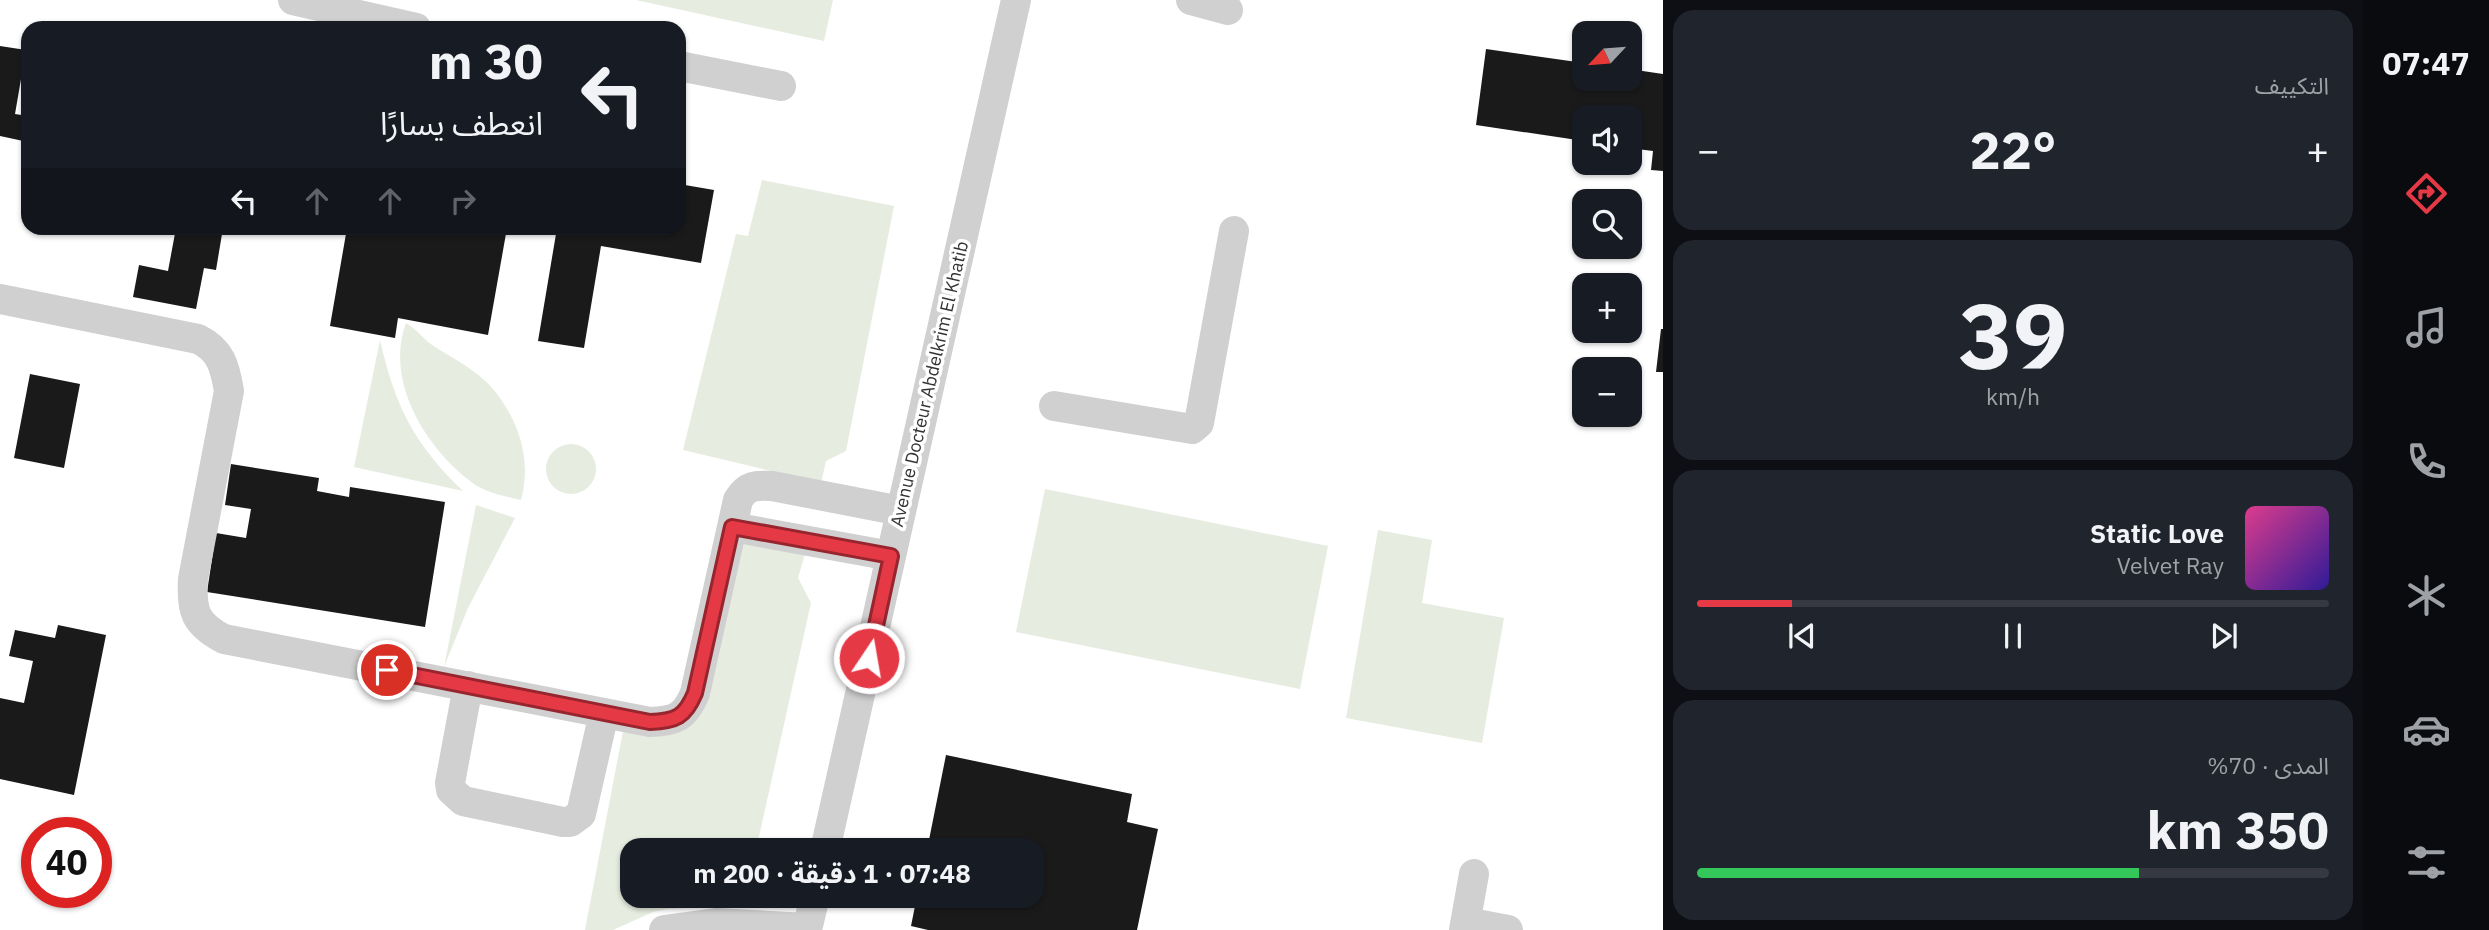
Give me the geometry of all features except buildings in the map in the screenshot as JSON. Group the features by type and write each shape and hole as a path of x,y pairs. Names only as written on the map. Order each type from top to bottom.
{"street":[{"path":"293,0 385,21"},
{"name":"Avenue Docteur Abdelkrim El Khatib","path":"828,838 1016,0"},
{"path":"1191,0 1228,10"},
{"path":"686,67 781,86"},
{"path":"1054,405 1192,429 1199,423 1234,231"},
{"path":"0,299 198,339 219,354 226,370 229,391 192,579 192,602 196,615 211,632 224,639 650,722 666,721 680,716 689,708 695,693 738,500 748,488 755,485 772,486 901,511"},
{"path":"732,527 891,556"},
{"path":"468,686 450,783 452,790 463,801 563,822 570,822 580,814 604,713"},
{"path":"1474,874 1465,926 1508,930"},
{"path":"664,930 716,923 807,929 811,908"}],"shaded area":[{"path":"636,0 833,0 824,41"},
{"path":"762,180 894,206 846,451 826,461 821,483 683,450 736,234 748,236"},
{"path":"406,323 431,344 480,377 502,401 516,427 524,455 521,500 490,492 474,484 440,453 426,434 405,391 401,345"},
{"path":"380,340 392,385 409,423 431,457 463,491 354,467"},
{"path":"571,444 589,451 596,469 589,487 571,494 553,487 546,469 553,451"},
{"path":"1045,489 1328,546 1300,689 1016,632"},
{"path":"476,505 515,518 468,608 444,667"},
{"path":"1378,530 1432,540 1422,603 1504,618 1482,743 1346,718"},
{"path":"748,544 805,554 798,578 811,603 759,838 620,838 620,908 686,908 653,912 613,930 585,930 624,726 667,734 739,546"}],"route":[{"path":"387,670 650,722 666,721 680,716 689,708 695,693 732,527 891,556 869,658"}]}
